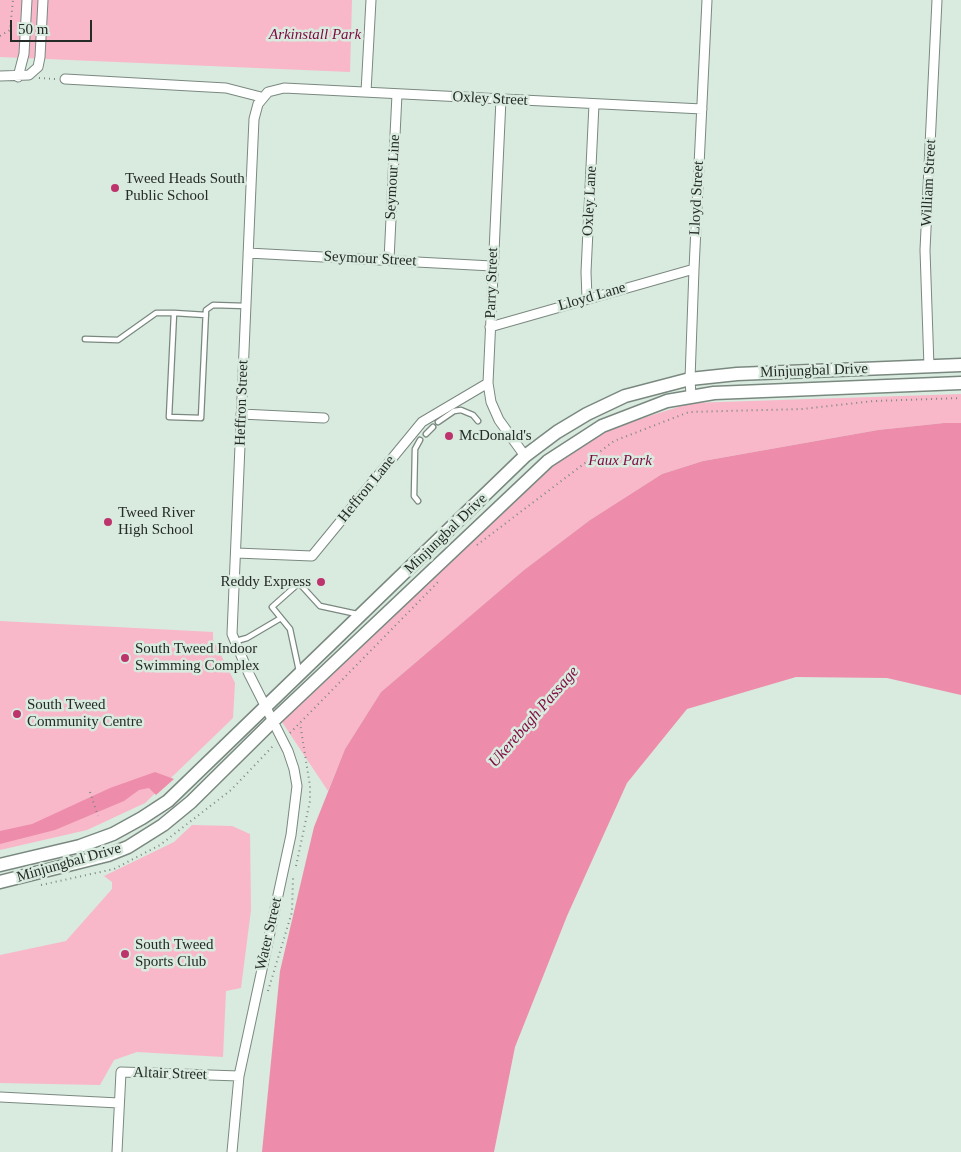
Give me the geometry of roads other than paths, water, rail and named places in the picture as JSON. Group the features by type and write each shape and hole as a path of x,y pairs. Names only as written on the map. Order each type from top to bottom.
{"main road":[{"name":"Minjungbal Drive","path":"0,864 80,846 113,834 142,818 168,800 197,775 525,456 557,432 594,410 625,396 690,379 732,375 961,365"},
{"name":"Minjungbal Drive","path":"0,882 91,860 128,847 163,825 192,802 273,721 548,461 602,426 647,407 691,396 741,391 961,382"}],"street":[{"path":"18,77 24,54 27,0"},
{"path":"0,76 18,77 32,73 38,65 43,0"},
{"path":"366,92 371,0"},
{"name":"Lloyd Street","path":"691,396 694,269 706,0"},
{"name":"William Street","path":"929,367 925,250 937,0"},
{"path":"65,79 226,88 261,97"},
{"name":"Oxley Street","path":"261,97 278,88 702,109"},
{"name":"Seymour Line","path":"390,260 397,94"},
{"name":"Heffron Street","path":"261,97 254,119 232,625 233,641 273,721"},
{"name":"Parry Street","path":"501,99 488,382 491,402 499,420 525,456"},
{"name":"Oxley Lane","path":"587,298 586,272 594,104"},
{"name":"Seymour Street","path":"248,253 492,266"},
{"name":"Lloyd Lane","path":"490,326 694,269"},
{"name":"Heffron Lane","path":"236,553 312,556 422,422 488,382"},
{"path":"242,414 324,418"},
{"name":"Water Street","path":"232,1152 238,1076 295,814 297,786 294,769 273,721"},
{"name":"Altair Street","path":"117,1152 121,1072 238,1076"},
{"path":"0,1097 119,1103"}],"lane":[{"path":"174,313 169,417 201,418 206,310 213,305 246,306"},
{"path":"85,339 118,340 156,313 206,314"},
{"path":"438,422 461,410 473,415 478,421"},
{"path":"426,434 433,427"},
{"path":"418,501 414,496 415,449 420,440"},
{"path":"300,675 290,629 272,607 299,583 320,606 362,615"},
{"path":"233,641 248,638 281,618"}],"water":[{"name":"Ukerebagh Passage","path":"961,423 961,695 887,678 796,677 687,709 627,783 567,916 515,1047 494,1152 262,1152 280,971 314,827 345,749 381,692 524,570 590,520 662,474 703,461 878,430"},
{"path":"155,772 174,779 156,795 149,788 139,790 124,801 55,830 0,844 0,831 32,824 110,788"}],"place":[{"name":"Tweed Heads South Public School","path":"115,188"},
{"name":"McDonald's","path":"449,436"},
{"name":"Tweed River High School","path":"108,522"},
{"name":"Reddy Express","path":"321,582"},
{"name":"South Tweed Indoor Swimming Complex","path":"125,658"},
{"name":"South Tweed Community Centre","path":"17,714"},
{"name":"South Tweed Sports Club","path":"125,954"}],"park label":[{"name":"Arkinstall Park","path":"315,35"},
{"name":"Faux Park","path":"620,461"}]}
